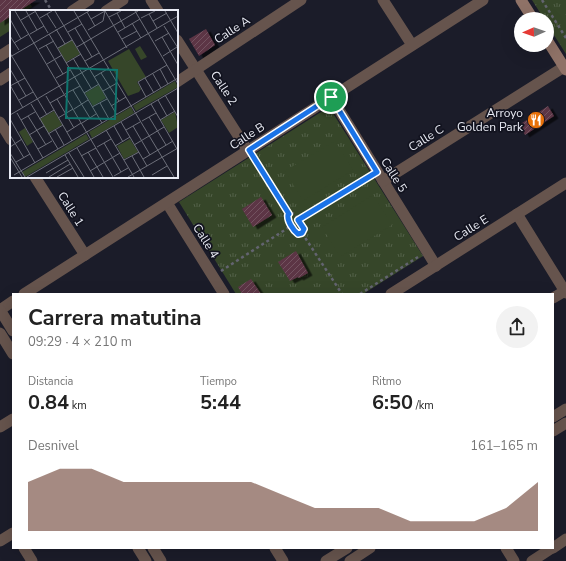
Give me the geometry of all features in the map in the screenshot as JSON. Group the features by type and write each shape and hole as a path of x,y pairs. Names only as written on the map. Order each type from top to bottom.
{"main road":[{"path":"521,0 529,12"},
{"path":"554,51 565,68"}],"street":[{"path":"74,10 89,0"},
{"path":"108,10 123,0"},
{"path":"151,0 157,10"},
{"name":"Calle A","path":"178,81 301,0"},
{"path":"383,0 412,45"},
{"name":"Calle B","path":"26,293 483,0"},
{"name":"Calle 2","path":"178,42 249,150"},
{"path":"0,56 10,50"},
{"name":"Calle C","path":"380,176 565,68"},
{"path":"0,80 10,74"},
{"name":"Calle 5","path":"331,97 436,266"},
{"path":"0,122 10,138"},
{"name":"Calle 1","path":"36,178 85,255"},
{"name":"Calle E","path":"393,293 566,183"},
{"name":"Calle 4","path":"167,203 212,276 218,292"},
{"path":"517,214 565,292 554,298"},
{"path":"12,302 0,310 12,328"},
{"path":"0,333 12,352"},
{"path":"554,416 566,409"},
{"path":"0,427 12,420"},
{"path":"554,431 566,423"},
{"path":"0,541 12,534"},
{"path":"554,547 566,539"},
{"path":"25,549 32,561"},
{"path":"139,549 146,561"},
{"path":"154,549 161,561"},
{"path":"276,549 283,561"},
{"path":"326,561 345,549"},
{"path":"350,561 368,549"},
{"path":"507,549 514,561"},
{"path":"532,561 551,549"}],"path":[{"path":"45,0 51,10"},
{"path":"542,0 566,38"},
{"path":"249,150 289,214"},
{"path":"298,220 380,176"},
{"path":"289,214 295,214 304,229 302,233 341,293"},
{"path":"289,214 287,219 295,232 298,234 302,233"},
{"path":"212,276 291,226"},
{"path":"362,293 421,255"},
{"path":"223,269 226,276"}],"green space":[{"path":"0,0 29,2 32,7 27,10 10,10 10,31 0,37"},
{"path":"532,0 566,0 566,54 554,35 554,12 540,12"},
{"path":"329,107 423,256 365,293 235,293 179,202"},
{"path":"335,141 353,170 303,201 285,171"},
{"path":"373,195 392,225 340,257 322,227"}],"building":[{"path":"0,0 36,0 21,10 10,10 10,17 0,23"},
{"path":"206,29 215,45 199,56 189,39"},
{"name":"Arroyo Golden Park","path":"548,106 554,116 525,135 519,125"},
{"path":"261,197 272,215 253,227 242,209"},
{"path":"296,251 308,273 290,281 278,262"},
{"path":"251,279 260,293 241,293 238,287"}],"place":[{"name":"Arroyo Golden Park","path":"536,120"}],"route":[{"path":"331,97 377,172 298,220 304,229 302,233 298,234 295,232 287,219 289,214 249,150 331,97"}]}
